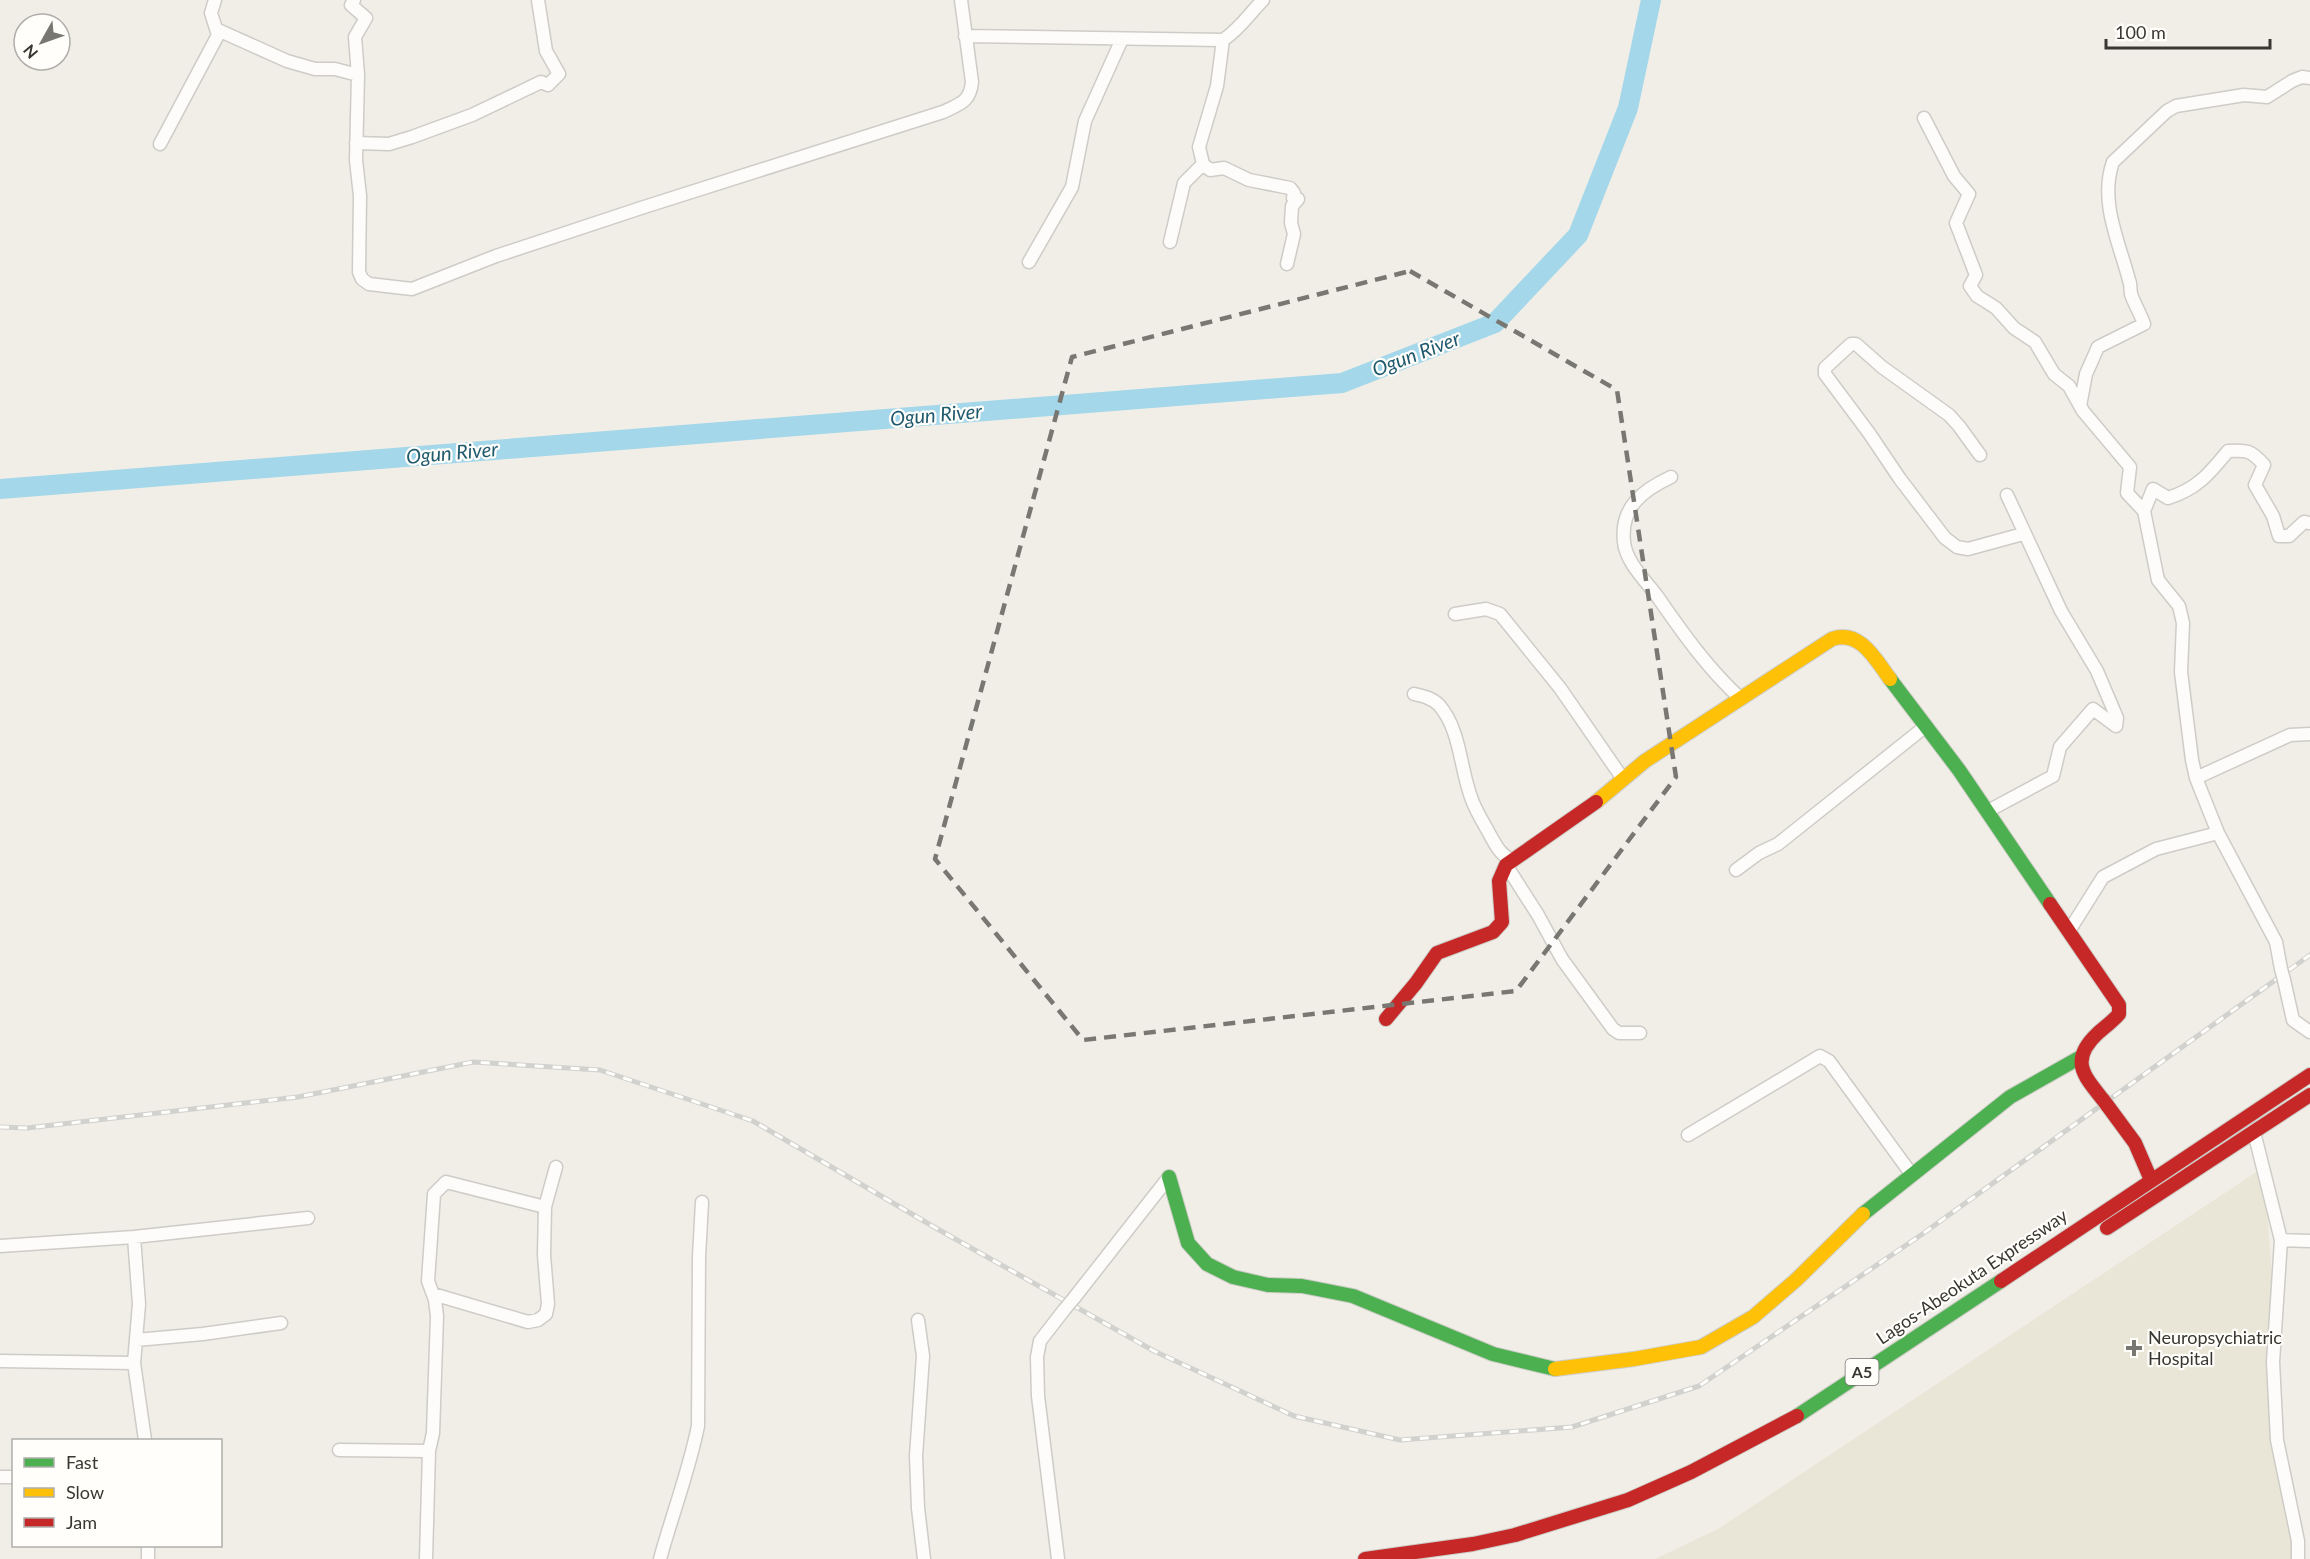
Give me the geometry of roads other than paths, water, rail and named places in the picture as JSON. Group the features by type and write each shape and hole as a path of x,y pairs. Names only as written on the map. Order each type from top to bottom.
{"main road":[{"path":"1386,1018 1416,983 1437,953 1494,932 1500,926 1502,915 1499,881 1509,863 1583,813 1645,761 1825,642 1839,635 1853,637 1868,649 1988,811 2119,1005 2119,1014 2083,1048 2079,1058 2080,1068 2085,1078 2135,1143 2151,1180"},
{"path":"1169,1177 1188,1243 1207,1264 1233,1277 1268,1285 1302,1286 1353,1296 1493,1354 1555,1369 1634,1359 1701,1347 1753,1317 1796,1280 1840,1234 1886,1194 2010,1097 2079,1058"},
{"name":"Lagos-Abeokuta Expressway","path":"1365,1559 1473,1544 1515,1535 1628,1500 1691,1472 1800,1414 2310,1075"},
{"name":"Lagos-Abeokuta Expressway","path":"1743,1460 1812,1419 2310,1095"}],"street":[{"path":"215,0 211,13 218,35"},
{"path":"354,0 351,5 366,18 355,37 358,75 356,160 360,196 359,272 362,279 369,284 412,289 496,256 629,211 943,112 966,100 971,92 972,82 961,0"},
{"path":"356,143 389,144 472,116 541,82 548,85 559,74 546,51 538,0"},
{"path":"965,36 1223,40 1238,30 1251,11 1263,0"},
{"path":"160,144 218,35 218,30 287,61 315,69 335,69 358,75"},
{"path":"1029,262 1072,187 1085,121 1122,39"},
{"path":"1223,40 1217,86 1198,147 1203,164 1210,170 1224,168 1249,180 1290,188 1294,193 1293,198 1298,199 1292,206 1291,223 1294,234 1287,264"},
{"path":"2080,406 2086,374 2098,347 2144,324 2136,301 2131,296 2130,280 2124,266 2111,215 2108,199 2113,162 2167,111 2176,106 2244,95 2267,97 2292,81 2302,77 2310,78"},
{"path":"1924,118 1954,176 1969,194 1956,223 1976,275 1970,286 1977,296 1996,308 2014,328 2035,342 2054,374 2069,386 2080,406 2130,467 2127,493 2144,511 2158,580 2179,606 2182,623 2181,672 2196,778 2217,833 2276,942 2292,1020 2310,1032"},
{"path":"1170,242 1184,183 1203,164"},
{"path":"1980,455 1949,416 1882,367 1856,344 1851,344 1826,368 1825,374 1900,480 1946,538 1957,547 1968,549 2024,534"},
{"path":"2144,511 2153,489 2168,498 2180,494 2204,480 2228,451 2242,451 2254,453 2264,465 2255,485 2273,516 2279,536 2289,537 2304,522 2310,523"},
{"path":"1671,477 1655,484 1638,496 1629,510 1624,543 1634,566 1665,611 1722,682 1740,699"},
{"path":"1988,811 2054,776 2060,747 2093,709 2116,726 2117,718 2102,680 2061,611 2007,495"},
{"path":"1455,614 1486,609 1500,614 1560,688 1623,779"},
{"path":"1414,694 1428,697 1438,704 1446,716 1472,801 1562,959 1613,1029 1619,1033 1640,1033"},
{"path":"1736,870 1759,853 1778,844 1926,726"},
{"path":"2196,778 2290,735 2310,734"},
{"path":"2069,931 2103,877 2156,849 2217,833"},
{"path":"1688,1135 1820,1056 1829,1061 1912,1175"},
{"path":"2254,1132 2281,1240 2273,1362 2277,1440 2298,1541 2298,1559"},
{"path":"433,1294 528,1322 538,1320 546,1314 548,1304 544,1255 545,1207 556,1167"},
{"path":"1058,1559 1038,1395 1037,1357 1040,1341 1169,1177"},
{"path":"426,1559 429,1450 433,1433 437,1316 428,1281 434,1194 446,1182 545,1207"},
{"path":"660,1559 698,1426 699,1257 702,1202"},
{"path":"0,1246 134,1237 308,1218"},
{"path":"134,1237 139,1304 134,1363 145,1439"},
{"path":"2281,1240 2310,1241"},
{"path":"918,1320 922,1356 915,1456 924,1559"},
{"path":"136,1340 203,1334 281,1323"},
{"path":"0,1361 134,1363"},
{"path":"339,1450 429,1450"}],"waterway":[{"name":"Ogun River","path":"0,489 1342,383 1495,323 1578,235 1628,108 1651,0"}],"railway":[{"path":"0,1127 27,1128 298,1097 473,1062 600,1070 753,1121 934,1227 1154,1351 1294,1416 1400,1440 1572,1427 1699,1386 1921,1235 2310,955"}],"place":[{"name":"Neuropsychiatric Hospital","path":"2134,1348"}]}
